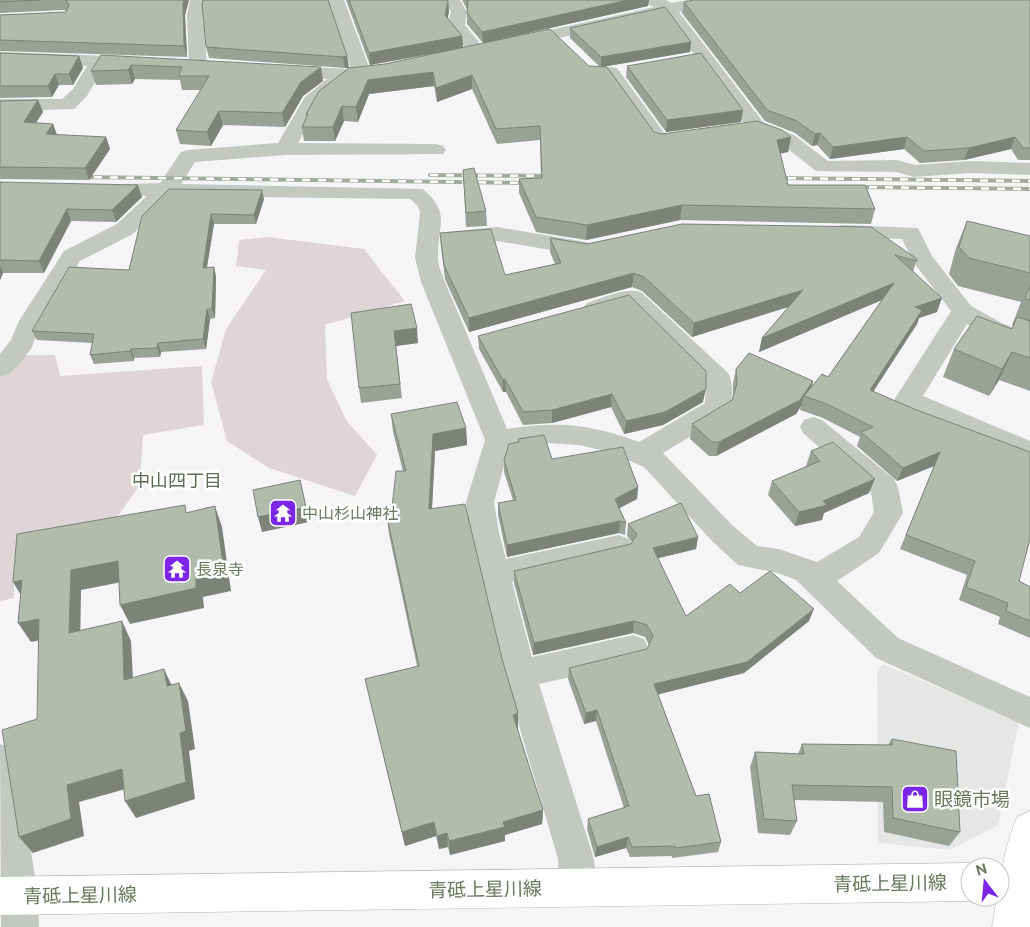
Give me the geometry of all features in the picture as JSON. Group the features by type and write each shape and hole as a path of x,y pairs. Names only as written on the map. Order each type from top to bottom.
{"main road":[{"path":"1011,927 1016,881 1030,829"},
{"name":"青砥上星川線","path":"13,906 578,888 960,882"}],"street":[{"path":"179,64 207,65 196,15 198,0"},
{"path":"336,0 353,74"},
{"path":"452,0 459,12 456,25 468,53 553,34 661,4 710,0"},
{"path":"661,4 730,88 756,127"},
{"path":"553,34 568,48"},
{"path":"685,60 703,57"},
{"path":"0,58 149,62"},
{"path":"0,105 67,105 80,92 99,60"},
{"path":"269,70 353,74 394,70"},
{"path":"612,72 660,141 689,136"},
{"path":"285,149 312,101 353,74"},
{"path":"737,129 756,127 787,139 814,162 823,167 897,166 914,171 971,168 1030,169"},
{"path":"0,368 22,343 31,321 72,256 125,230 170,185 188,156 285,149 436,150"},
{"path":"83,189 416,193 428,204 431,213 426,258 433,282 468,342 498,440 480,502 484,533 520,674 576,859 578,888"},
{"path":"824,232 910,233 922,258 963,311 991,328 1030,344"},
{"path":"428,240 497,234 586,249 605,245"},
{"path":"569,315 633,297 718,379 718,407 641,453"},
{"path":"963,311 907,400 1030,452"},
{"path":"813,426 884,487 888,513 869,545 815,579"},
{"path":"498,440 551,433 582,436 641,453 654,460 722,533 749,557 779,561 807,571 887,648 1030,713"},
{"path":"493,574 618,547"},
{"path":"520,674 633,649"},
{"path":"0,760 13,906"}],"shaded area":[{"path":"267,237 364,249 405,301 325,325 327,379 346,420 377,455 355,496 269,468 227,441 211,382 226,329 266,270 236,266 239,240"},
{"path":"20,355 55,355 60,376 202,366 204,425 143,435 140,485 105,534 34,549 14,561 14,598 0,601 0,375"},
{"path":"883,664 1019,722 998,825 950,850 878,843 877,671"}],"building":[{"path":"0,0 41,0 0,2"},
{"path":"66,0 184,0 184,46 0,40 0,15 66,12 69,5"},
{"path":"203,0 328,0 347,56 206,47"},
{"path":"349,0 448,0 445,15 462,36 369,53"},
{"path":"468,0 628,0 482,32 467,13"},
{"path":"694,0 1030,0 1030,148 1023,148 1015,137 969,148 924,151 907,137 833,147 820,133 815,134 797,121 767,110 684,2"},
{"path":"665,7 691,42 601,57 570,28"},
{"path":"550,29 589,66 607,67 654,132 662,134 757,121 782,130 791,137 777,140 788,185 865,185 875,209 682,205 587,225 536,217 519,179 542,178 540,126 496,129 472,75 436,88 433,72 368,80 356,107 342,106 333,127 302,127 308,114 306,114 319,91 349,68 385,64"},
{"path":"0,53 79,56 69,74 55,74 48,86 0,86"},
{"path":"701,53 743,110 667,120 627,66"},
{"path":"101,55 321,67 301,82 282,113 219,111 207,132 176,130 209,76 179,76 182,67 131,65 128,70 91,71"},
{"path":"38,100 24,122 53,124 46,134 106,137 85,168 0,167 0,101"},
{"path":"474,168 486,211 466,213 463,170"},
{"path":"0,182 138,185 112,210 67,209 39,261 0,260"},
{"path":"169,189 262,190 254,215 211,214 203,268 214,267 212,309 207,309 203,339 158,343 157,348 131,349 130,351 90,355 94,334 32,331 69,267 129,270 142,216"},
{"path":"967,221 1030,236 1030,273 969,258 959,247"},
{"path":"682,224 871,227 917,259 917,261 895,255 942,298 915,307 922,310 870,390 914,409 1030,452 1030,539 1019,581 1030,587 1030,621 1006,611 1008,603 966,587 975,561 906,535 940,452 903,468 861,432 873,427 827,404 804,396 822,374 828,377 894,283 762,338 803,290 694,323 644,277 634,273 469,318 444,265 440,233 491,229 505,275 561,263 550,238 587,244"},
{"path":"1030,285 1030,300 1025,298"},
{"path":"629,295 706,371 706,389 665,412 626,421 612,394 552,410 523,412 478,336"},
{"path":"411,304 417,328 394,331 400,384 359,388 351,313"},
{"path":"977,316 1012,329 1017,317 1030,321 1030,358 1012,352 1002,369 954,349"},
{"path":"749,353 813,381 800,400 719,442 712,442 692,424 732,400 737,384 736,369"},
{"path":"457,402 466,428 433,434 429,509 465,504 502,659 518,713 513,715 543,810 503,822 505,827 449,841 447,833 437,836 434,822 402,832 365,679 419,666 387,517 391,516 396,471 406,471 391,414"},
{"path":"544,435 552,459 623,447 638,487 615,499 626,523 620,521 507,545 498,503 516,500 504,460 509,444 519,442 518,439"},
{"path":"833,442 875,479 823,501 827,505 799,512 772,481 820,461 811,451"},
{"path":"300,480 306,507 258,517 253,490"},
{"path":"681,503 698,537 653,548 686,616 730,584 740,593 770,571 814,609 747,662 654,684 696,796 709,794 721,842 675,848 675,846 632,847 628,837 597,847 588,819 629,806 597,710 586,713 569,668 647,649 653,636 647,625 634,621 534,643 514,571 631,544 637,534 628,524"},
{"path":"185,505 186,513 215,506 224,571 196,577 196,588 120,605 118,561 71,570 69,633 122,621 124,680 164,669 167,686 179,683 186,731 180,733 186,782 125,801 122,769 67,785 71,819 19,837 2,730 37,719 39,619 18,623 22,580 13,582 17,534"},
{"path":"892,739 956,751 960,832 893,818 892,787 792,785 797,821 764,819 755,752 804,754 802,744 892,745"}],"railway":[{"path":"430,175 555,176"},
{"path":"78,177 533,183"},
{"path":"772,178 1030,181"},
{"path":"853,187 1030,189"}],"place":[{"name":"中山杉山神社","path":"283,513"},
{"name":"長泉寺","path":"177,569"},
{"name":"眼鏡市場","path":"915,799"}],"district":[{"name":"中山四丁目","path":"177,481"}]}
